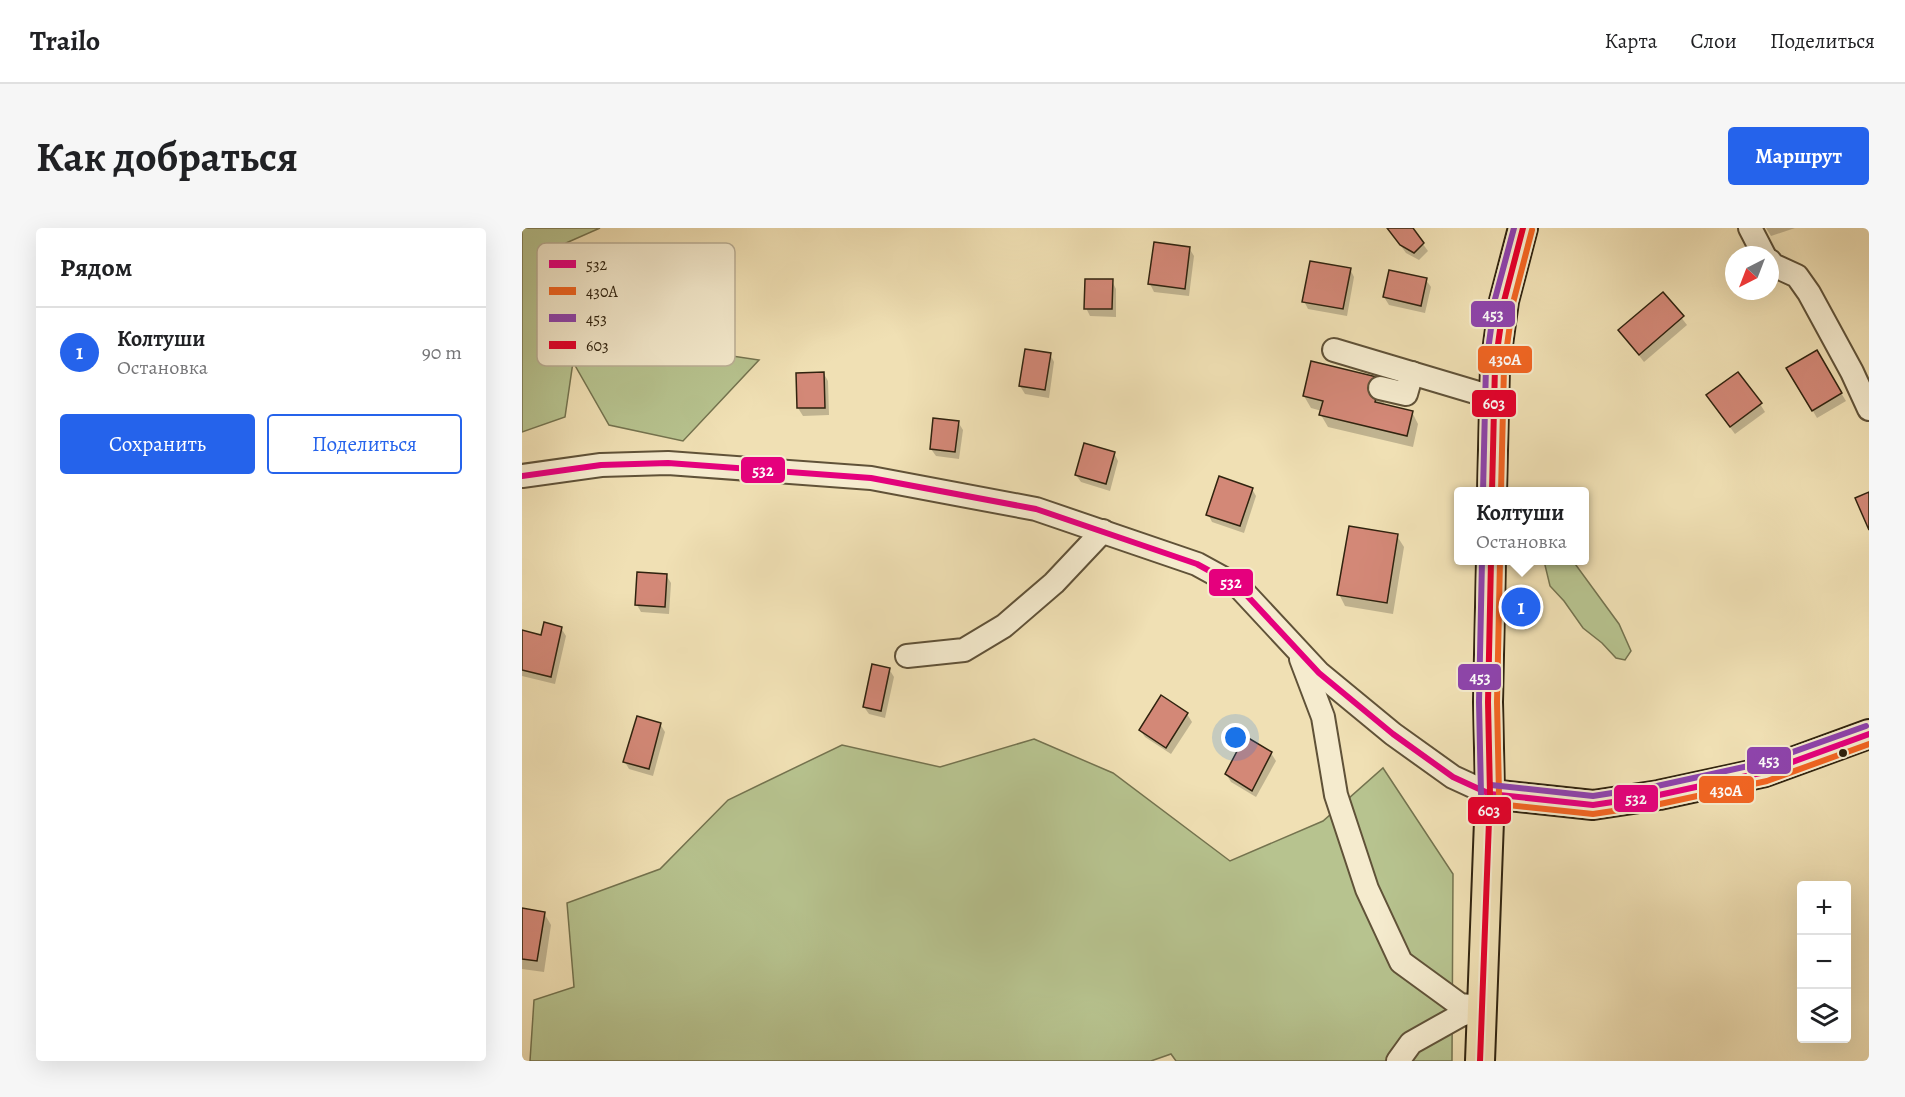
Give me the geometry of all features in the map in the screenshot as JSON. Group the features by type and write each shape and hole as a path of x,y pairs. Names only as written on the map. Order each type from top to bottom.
{"main road":[{"path":"1492,487 1495,366 1504,301 1523,228"},
{"path":"1480,1061 1490,794 1488,702 1491,565"},
{"path":"1490,794 1593,805 1603,804 1659,795 1765,772 1869,734"}],"street":[{"path":"1750,228 1759,246"},
{"path":"1779,267 1797,276 1809,293 1852,372 1869,409"},
{"path":"1334,350 1495,398"},
{"path":"1380,388 1406,394 1412,373"},
{"path":"522,476 601,465 668,463 871,478 1036,509 1103,531 1197,564 1239,587 1319,673 1405,744 1453,777 1490,794"},
{"path":"907,656 964,650 1004,626 1054,583 1103,531"},
{"path":"1298,651 1323,717 1336,795 1356,857 1367,889 1401,962 1460,1005 1482,1007"},
{"path":"1398,1061 1411,1042 1461,1015 1482,1007"}],"green space":[{"path":"522,228 600,228 566,243 537,243 537,366 572,366 565,417 522,432"},
{"path":"735,356 759,360 683,441 609,425 575,366 735,366"},
{"path":"1545,565 1576,565 1619,624 1631,651 1625,660 1616,658 1583,628 1550,586"},
{"path":"1034,739 1113,773 1230,861 1323,821 1383,768 1453,874 1452,1061 1176,1061 1171,1054 1151,1061 530,1061 534,1000 574,987 567,903 660,869 728,800 842,745 940,767"}],"building":[{"path":"1387,228 1413,228 1424,243 1414,253 1400,245"},
{"path":"1154,242 1190,247 1185,289 1148,284"},
{"path":"1310,261 1351,268 1343,309 1302,302"},
{"path":"1389,270 1427,278 1421,306 1383,297"},
{"path":"1085,279 1113,279 1112,309 1084,309"},
{"path":"1663,292 1684,316 1639,355 1618,330"},
{"path":"1025,349 1051,353 1045,390 1019,386"},
{"path":"1817,350 1842,393 1812,411 1786,368"},
{"path":"1311,361 1381,378 1375,402 1413,411 1407,436 1319,415 1323,401 1303,396"},
{"path":"824,372 825,408 797,408 796,373"},
{"path":"1738,372 1762,403 1730,427 1706,395"},
{"path":"933,418 959,421 955,452 930,449"},
{"path":"1084,443 1115,452 1106,484 1075,475"},
{"path":"1219,476 1253,488 1240,526 1206,515"},
{"path":"1869,492 1869,530 1855,498"},
{"path":"1349,526 1398,534 1387,603 1337,595"},
{"path":"637,572 667,574 665,607 635,605"},
{"path":"544,622 562,627 551,677 522,670 522,630 541,635"},
{"path":"872,664 890,668 881,711 863,707"},
{"path":"1161,695 1188,713 1166,748 1139,730"},
{"path":"637,716 661,723 649,769 623,762"},
{"path":"1245,736 1272,752 1252,791 1225,774"},
{"path":"522,908 545,912 537,961 522,959"}],"transit line":[{"name":"453","path":"1483,487 1486,365 1495,299 1514,228"},
{"name":"603","path":"1492,487 1495,366 1504,301 1523,228"},
{"name":"430А","path":"1501,487 1504,367 1513,303 1532,230"},
{"name":"532","path":"522,476 601,465 668,463 871,478 1036,509 1197,564 1239,587 1319,673 1393,734 1453,777 1490,794 1593,805 1659,795 1765,772 1869,734"},
{"name":"453","path":"1481,794 1479,702 1482,565"},
{"name":"603","path":"1480,1061 1490,794 1488,702 1491,565"},
{"name":"430А","path":"1499,794 1497,702 1500,565"},
{"name":"453","path":"1491,785 1593,796 1657,786 1762,763 1866,726"},
{"name":"430А","path":"1489,803 1593,814 1660,804 1767,781 1869,744"}],"place":[{"name":"Колтуши","path":"1521,607"}]}
